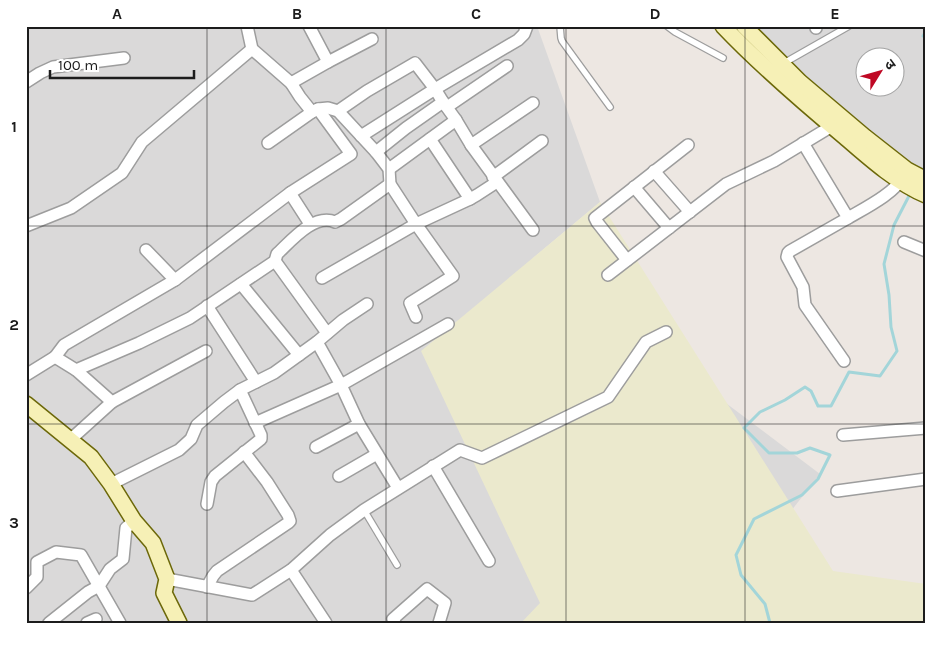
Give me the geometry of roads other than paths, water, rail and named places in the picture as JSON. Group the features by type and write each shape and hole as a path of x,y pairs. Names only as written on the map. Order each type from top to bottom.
{"main road":[{"path":"723,26 766,69 832,126 911,178"},
{"path":"744,26 800,82 911,178 926,195"},
{"path":"26,404 91,457 111,484 134,521 153,543 167,579 164,592 179,623"}],"street":[{"path":"26,375 54,357 64,345 175,280 290,193 351,154 315,111 300,97 291,83 252,50 247,26"},
{"path":"309,26 328,62"},
{"path":"362,136 435,89 518,40 524,34 527,26"},
{"path":"291,83 372,39"},
{"path":"26,226 71,208 122,173 142,142 252,50"},
{"path":"26,82 53,67 124,58"},
{"path":"338,111 367,91 415,64 435,89 471,145 533,230"},
{"path":"376,152 406,128 506,66"},
{"path":"471,145 533,103"},
{"path":"268,143 315,111 328,108 338,111 376,152 389,169 390,184 452,276 410,303 416,317"},
{"path":"389,169 456,120"},
{"path":"608,274 726,184 774,161 832,126"},
{"path":"430,139 470,199"},
{"path":"322,278 416,224 477,195 542,142"},
{"path":"803,143 848,218"},
{"path":"627,260 595,218 688,145"},
{"path":"654,172 690,212"},
{"path":"844,361 805,305 803,287 787,255 790,250 848,218 911,178"},
{"path":"76,370 139,343 190,318 275,261 277,254 310,224 330,219 335,222 341,219 390,184"},
{"path":"634,187 668,228"},
{"path":"290,193 310,224"},
{"path":"904,242 926,251"},
{"path":"146,250 175,280"},
{"path":"275,261 327,333"},
{"path":"241,284 298,355"},
{"path":"111,484 179,450 191,439 197,425 224,402 240,390 274,373 367,304"},
{"path":"207,306 256,382"},
{"path":"255,422 341,385 448,324"},
{"path":"167,579 252,595 291,570 330,535 364,510 460,450 482,458 608,397 646,342 666,332"},
{"path":"316,342 341,385 359,424 398,488"},
{"path":"70,440 112,402 206,351"},
{"path":"54,357 76,370 112,402"},
{"path":"207,504 215,476 261,439 261,435 240,390"},
{"path":"316,447 359,424"},
{"path":"843,435 926,428"},
{"path":"207,587 217,571 290,521 272,490 244,452"},
{"path":"339,476 377,454"},
{"path":"433,466 489,561"},
{"path":"837,491 926,479"},
{"path":"49,623 88,592 99,586 110,569 123,560 126,528 134,521"},
{"path":"26,588 37,577 37,562 56,552 81,556 120,623"},
{"path":"291,570 326,623"},
{"path":"395,623 393,620 427,589 445,603 439,623"}],"lane":[{"path":"560,26 562,41 610,107"},
{"path":"667,26 723,58"},
{"path":"782,64 849,26"},
{"path":"364,510 397,565"}],"waterway":[{"path":"926,31 923,36 926,37"},
{"path":"921,173 926,165"},
{"path":"770,623 765,604 741,575 736,555 754,519 802,495 818,479 830,455 810,448 797,453 769,453 744,428 760,412 785,400 805,387 811,391 818,406 831,406 849,372 880,376 897,351 891,327 889,295 884,264 894,225 911,192"}]}
